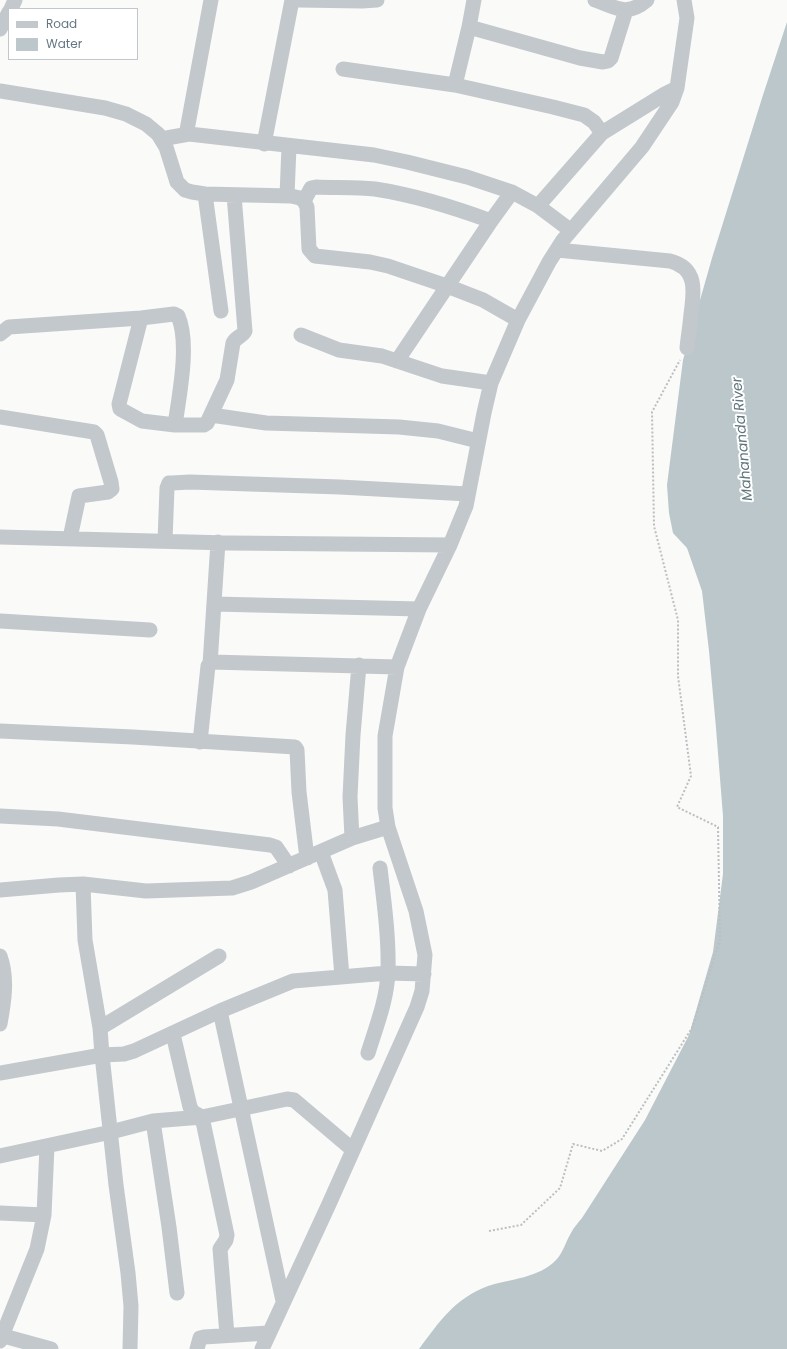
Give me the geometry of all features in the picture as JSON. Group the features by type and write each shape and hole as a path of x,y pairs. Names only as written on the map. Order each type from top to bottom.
{"street":[{"path":"189,134 187,130 211,0"},
{"path":"264,144 292,0"},
{"path":"299,0 377,0"},
{"path":"455,85 474,0"},
{"path":"595,0 626,10 634,9 647,0"},
{"path":"262,1349 417,1007 422,991 425,955 416,911 388,827 385,808 385,736 397,667 420,609 450,545 466,506 491,383 518,320 557,250 570,230 642,147 672,102 677,88 687,18 684,0"},
{"path":"469,27 580,58 603,62 608,61 610,58 626,10"},
{"path":"0,29 8,14"},
{"path":"343,69 455,85 584,115 594,122 602,132"},
{"path":"538,206 602,132 677,88"},
{"path":"0,91 105,108 126,114 146,124 158,134 166,147 177,182 180,186 192,192 206,194 287,196 300,198 304,201 307,207 309,249 315,256 370,262 388,266 483,300 518,320"},
{"path":"161,139 189,134 264,144 374,155 467,177 512,192 538,206 570,230"},
{"path":"287,196 289,146"},
{"path":"304,201 311,188 316,187 373,189 417,197 471,213 491,221"},
{"path":"397,361 512,192"},
{"path":"206,194 221,311"},
{"path":"140,318 119,404 120,409 142,421 175,425 204,425 207,423 227,380 234,340 244,334 245,331 234,195"},
{"path":"557,250 670,261 683,266 688,272 694,290 687,348"},
{"path":"0,334 9,327 140,318 174,314 178,316 182,330 183,365 175,425"},
{"path":"301,335 338,350 368,353 442,376 491,383"},
{"path":"211,415 266,423 399,427 438,431 478,441"},
{"path":"0,417 94,432 97,435 112,489 108,492 79,496 70,538"},
{"path":"165,541 167,488 169,484 172,483 340,487 468,494"},
{"path":"0,537 450,545"},
{"path":"200,742 210,664 218,542"},
{"path":"214,604 420,609"},
{"path":"0,621 150,630"},
{"path":"210,664 214,662 397,667"},
{"path":"352,838 350,797 352,735 359,665"},
{"path":"0,731 133,737 295,747 297,750 299,792 314,855 335,890 342,977"},
{"path":"0,816 58,819 270,845 276,848 289,866"},
{"path":"0,890 83,884 146,891 232,888 242,886 352,838 388,827"},
{"path":"368,1053 382,1006 388,973 387,927 380,868"},
{"path":"83,884 85,940 100,1028 116,1184 128,1273 131,1306 130,1349"},
{"path":"0,956 4,982 3,1006 0,1024"},
{"path":"100,1028 219,956"},
{"path":"0,1073 102,1055 129,1053 220,1011 293,981 388,973 424,974"},
{"path":"220,1011 283,1301"},
{"path":"173,1034 190,1107 193,1112 202,1117 227,1235 226,1240 220,1249 227,1335"},
{"path":"0,1156 154,1121 202,1117 287,1099 294,1100 353,1150"},
{"path":"154,1121 177,1293"},
{"path":"48,1146 44,1215 37,1250 1,1337 48,1349"},
{"path":"0,1213 44,1215"},
{"path":"197,1349 201,1337 268,1333"}],"path":[{"path":"489,1231 521,1225 560,1188 573,1144 602,1150 622,1139 692,1028 720,940 718,827 677,806 691,776 678,676 678,620 654,526 652,412 687,348"}],"water":[{"name":"Mahananda River","path":"787,22 787,1349 419,1349 441,1320 466,1297 488,1286 541,1271 556,1260 563,1250 573,1229 582,1218 645,1120 689,1035 713,952 723,874 723,816 709,651 702,591 687,548 673,533 669,513 667,485 683,360 712,258"}]}
